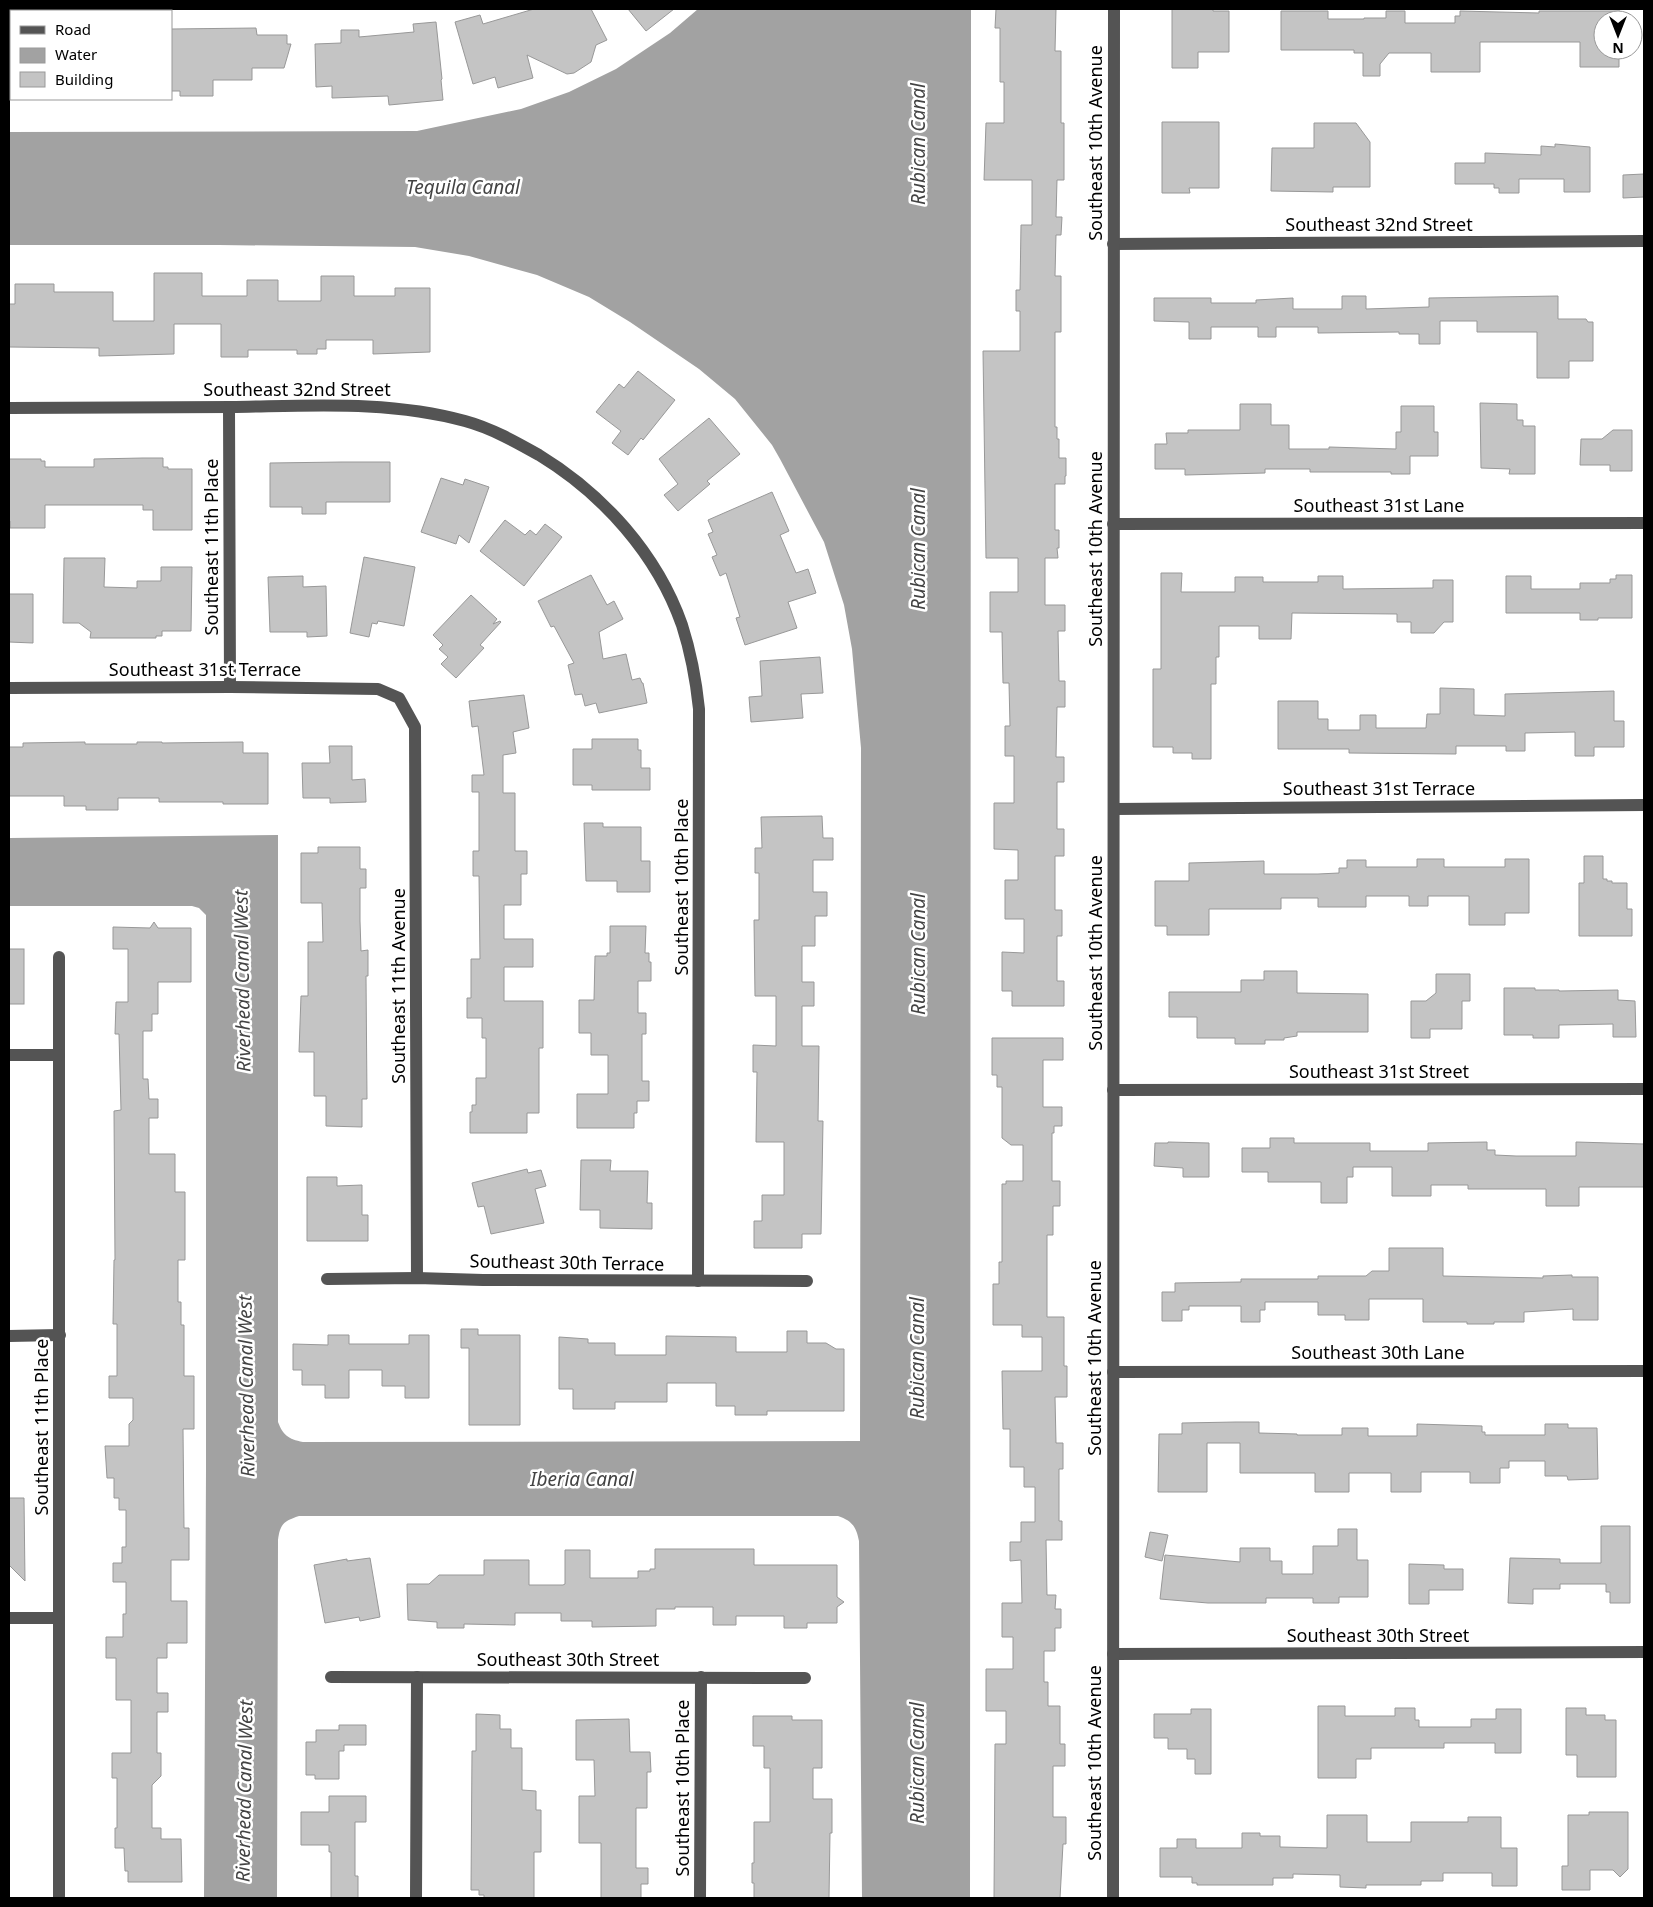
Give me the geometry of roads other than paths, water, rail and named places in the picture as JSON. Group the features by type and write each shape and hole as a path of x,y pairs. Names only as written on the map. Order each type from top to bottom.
{"street":[{"name":"Southeast 10th Avenue","path":"1113,1898 1114,9"},
{"name":"Southeast 32nd Street","path":"1113,244 1644,241"},
{"name":"Southeast 32nd Street","path":"9,408 376,406 414,410 467,422 519,443 567,472 614,515"},
{"name":"Southeast 11th Place","path":"229,407 230,687"},
{"name":"Southeast 10th Place","path":"614,515 646,556 672,601 682,624 690,652 697,690 699,709 700,923 698,1281"},
{"name":"Southeast 31st Lane","path":"1113,524 1644,523"},
{"name":"Southeast 31st Terrace","path":"9,688 230,687 378,689 399,698"},
{"name":"Southeast 11th Avenue","path":"399,698 415,727 417,1278"},
{"name":"Southeast 31st Terrace","path":"1114,808 1644,805"},
{"name":"Southeast 11th Place","path":"59,957 59,1898"},
{"path":"9,1055 59,1055"},
{"name":"Southeast 31st Street","path":"1113,1090 1644,1089"},
{"name":"Southeast 30th Terrace","path":"327,1279 807,1281"},
{"path":"9,1336 60,1335"},
{"name":"Southeast 30th Lane","path":"1113,1372 1644,1371"},
{"path":"9,1618 59,1618"},
{"name":"Southeast 30th Street","path":"1113,1654 1644,1652"},
{"name":"Southeast 30th Street","path":"331,1677 805,1678"},
{"path":"416,1677 416,1898"},
{"name":"Southeast 10th Place","path":"700,1898 701,1677"}],"water":[{"path":"698,9 971,9 970,1898 862,1898 859,1541 855,1528 847,1520 838,1516 299,1516 284,1524 280,1530 278,1540 277,1898 204,1898 206,915 199,908 192,906 9,906 9,838 278,835 278,1422 287,1436 303,1442 860,1441 861,748 852,649 844,605 824,542 772,445 735,399 699,369 630,322 589,297 537,275 469,256 415,247 9,245 9,132 417,131 521,109 569,92 616,69 670,33"}],"water label":[{"name":"Rubican Canal","path":"918,144"},
{"name":"Tequila Canal","path":"463,187"},
{"name":"Rubican Canal","path":"918,549"},
{"name":"Rubican Canal","path":"918,954"},
{"name":"Riverhead Canal West","path":"242,981"},
{"name":"Rubican Canal","path":"917,1358"},
{"name":"Riverhead Canal West","path":"246,1386"},
{"name":"Iberia Canal","path":"582,1479"},
{"name":"Rubican Canal","path":"917,1763"},
{"name":"Riverhead Canal West","path":"244,1791"}]}
